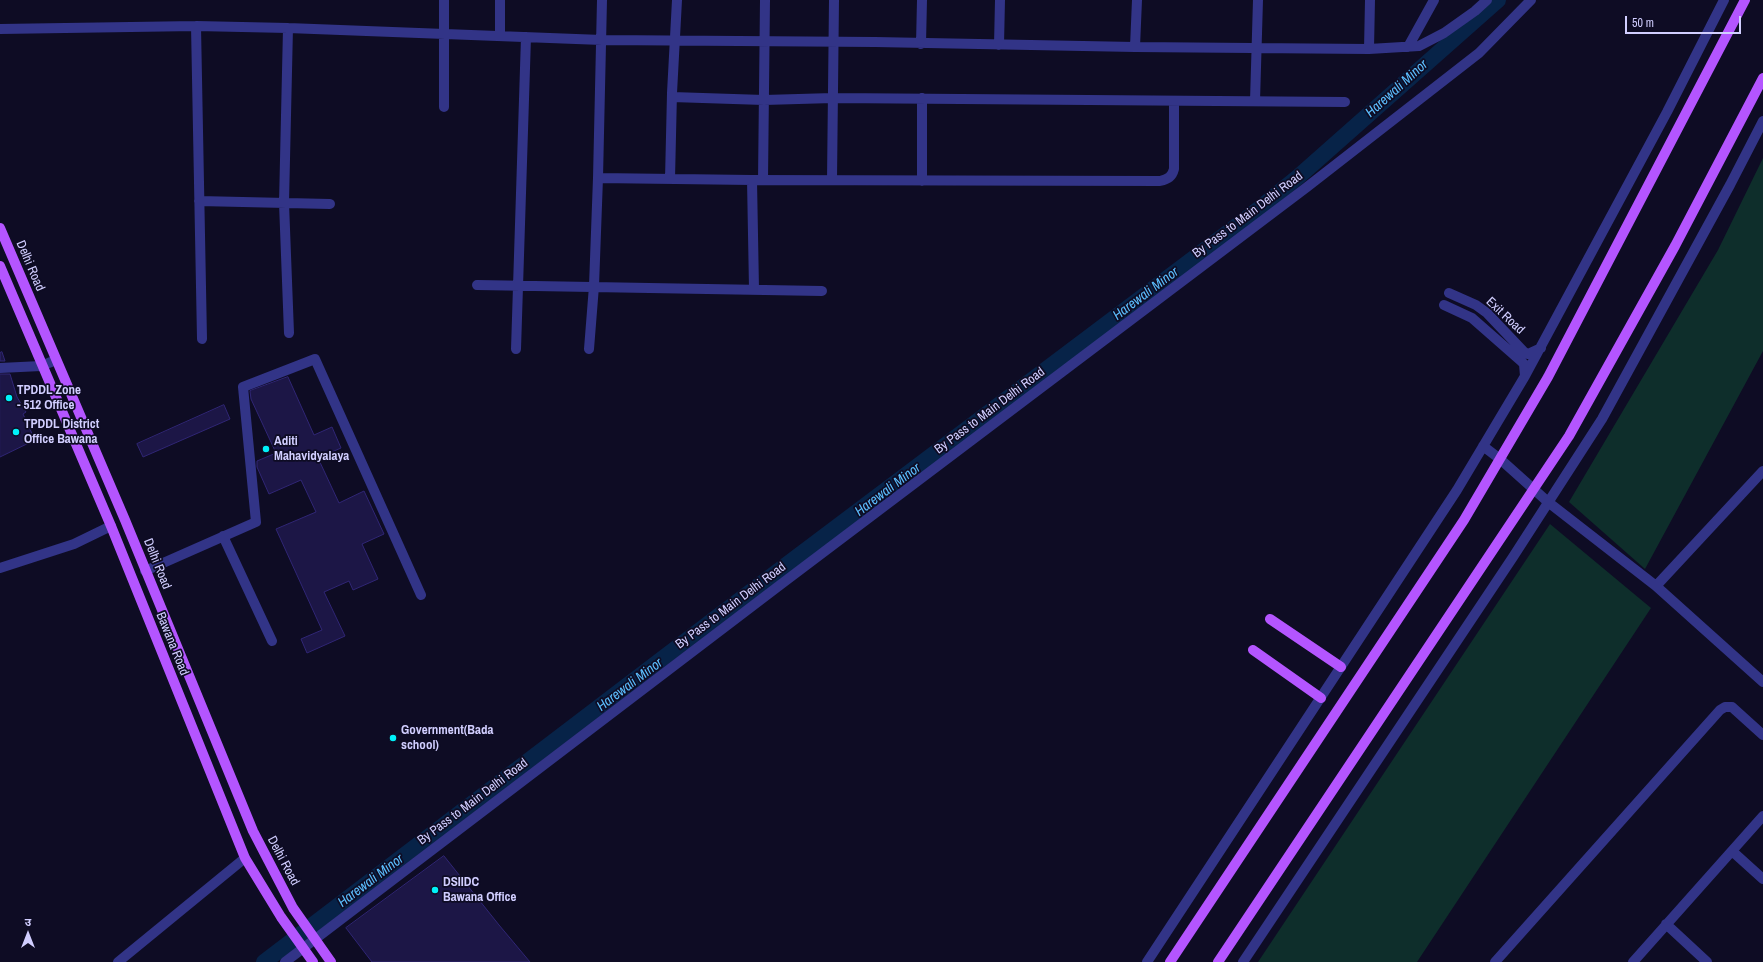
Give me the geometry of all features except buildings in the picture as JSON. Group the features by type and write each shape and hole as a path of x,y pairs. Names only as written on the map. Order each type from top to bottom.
{"main road":[{"path":"1170,962 1464,520 1548,377 1745,0"},
{"path":"1218,962 1569,436 1675,246 1763,78"},
{"name":"Delhi Road","path":"0,228 145,570 253,831 293,908 312,936"},
{"name":"Bawana Road","path":"0,266 41,366 111,526 245,858 300,945"},
{"path":"1270,619 1341,667"},
{"path":"1253,650 1321,698"},
{"path":"258,879 272,869"},
{"path":"312,936 331,962"},
{"path":"300,945 313,962"}],"street":[{"path":"444,0 444,107"},
{"path":"500,0 500,36"},
{"path":"590,349 598,178 602,0"},
{"path":"670,179 672,97 677,0"},
{"path":"763,180 765,0"},
{"path":"832,180 834,0"},
{"path":"921,44 922,0"},
{"path":"999,45 1000,0"},
{"path":"1135,47 1137,0"},
{"path":"1255,101 1258,0"},
{"path":"1369,49 1370,0"},
{"path":"1408,47 1434,0"},
{"path":"0,29 196,26 602,40 1369,49 1419,46 1444,33 1475,12 1486,0"},
{"name":"By Pass to Main Delhi Road","path":"285,962 300,945 1307,188 1479,53 1531,0"},
{"path":"1147,962 1457,490 1541,348 1667,112 1724,0"},
{"path":"196,26 202,339"},
{"path":"288,28 284,203 289,333"},
{"path":"516,349 526,37"},
{"path":"672,97 764,100 922,98 1345,102"},
{"path":"922,98 922,181"},
{"path":"598,178 922,181 1160,181 1168,179 1172,176 1174,169 1174,101"},
{"path":"1243,962 1602,419 1730,185 1763,121"},
{"path":"752,180 754,289"},
{"path":"199,201 330,204"},
{"path":"477,285 822,291"},
{"name":"Exit Road","path":"1449,293 1476,305 1487,313 1524,352 1528,354 1541,348"},
{"path":"1444,305 1472,318 1521,361 1525,368 1525,376"},
{"path":"145,570 256,522 243,387 315,359 421,595"},
{"path":"0,368 41,366 56,360"},
{"path":"1483,446 1500,459 1548,502 1656,586 1763,682"},
{"path":"1656,586 1763,471"},
{"path":"0,568 74,544 111,526"},
{"path":"223,536 272,641"},
{"path":"1495,962 1720,710 1725,707 1732,707 1763,735"},
{"path":"1633,962 1763,816"},
{"path":"1732,851 1763,879"},
{"path":"118,962 245,858"},
{"path":"1666,924 1707,962"}],"green space":[{"path":"1763,158 1763,351 1645,569 1569,502 1718,250"},
{"path":"1550,524 1651,608 1417,962 1258,962"}],"waterway":[{"name":"Harewali Minor","path":"264,962 713,620 1250,216 1298,177 1498,0"}],"place":[{"name":"TPDDL Zone - 512 Office","path":"9,398"},
{"name":"TPDDL District Office Bawana","path":"16,432"},
{"name":"Aditi Mahavidyalaya","path":"266,449"},
{"name":"Government(Bada school)","path":"393,738"},
{"name":"DSIIDC Bawana Office","path":"435,890"}]}
